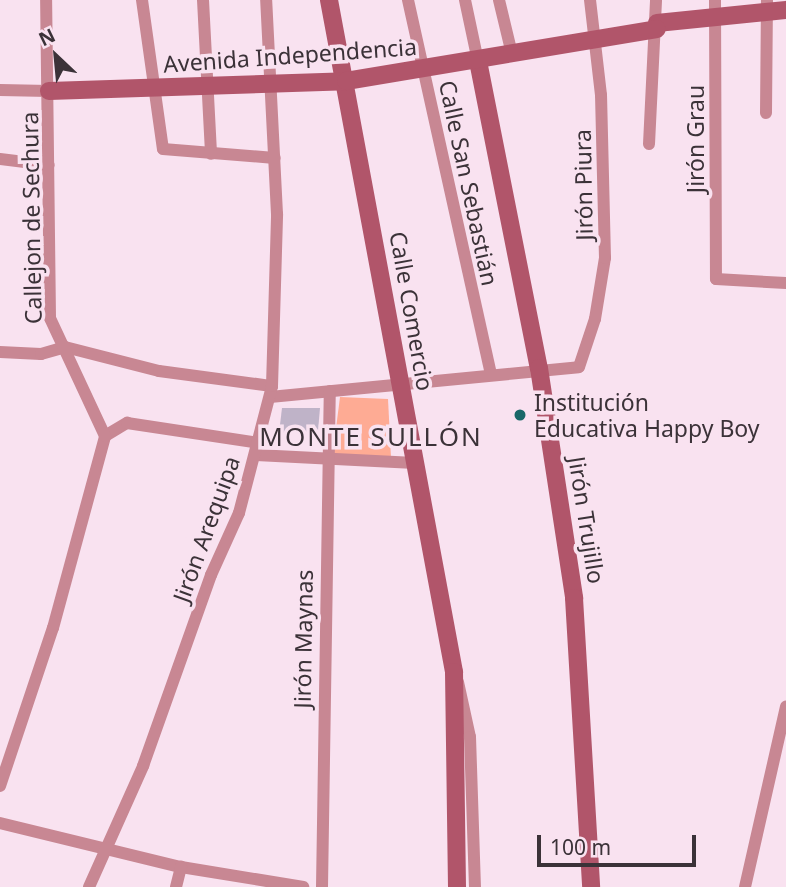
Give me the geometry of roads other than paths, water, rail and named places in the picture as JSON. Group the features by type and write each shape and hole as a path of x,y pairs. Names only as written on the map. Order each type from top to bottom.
{"street":[{"name":"Callejon de Sechura","path":"46,0 50,318 104,436"},
{"path":"142,0 158,90 163,149 275,158"},
{"path":"203,0 211,154"},
{"name":"Jirón Arequipa","path":"89,887 239,513 258,449 271,391 275,158 273,85 266,0"},
{"name":"Calle Comercio","path":"329,0 346,81 399,385 454,671 470,737 475,887"},
{"name":"Calle San Sebastián","path":"408,0 491,375"},
{"name":"Jirón Trujillo","path":"465,0 539,368 578,636 591,887"},
{"path":"499,0 512,54"},
{"name":"Jirón Piura","path":"539,368 579,367 595,319 605,258 596,40 590,0"},
{"path":"649,144 657,26 656,0"},
{"name":"Jirón Grau","path":"715,0 716,279 786,284"},
{"path":"766,113 767,7"},
{"name":"Avenida Independencia","path":"49,91 158,90 346,81 422,71 596,40 657,26 716,19 767,7 786,10"},
{"path":"0,90 49,91"},
{"path":"0,159 49,165"},
{"path":"0,352 41,354 65,347 159,371 271,391 330,391 539,368"},
{"name":"Jirón Maynas","path":"322,887 326,461 330,391"},
{"path":"0,786 53,628 104,436 127,423 326,461 415,463"},
{"name":"Calle Comercio","path":"454,671 457,887"},
{"path":"745,887 786,707"},
{"path":"0,823 181,867 303,887"},
{"path":"176,887 181,867"}],"place":[{"name":"Institución Educativa Happy Boy","path":"520,415"}],"district":[{"name":"MONTE SULLÓN","path":"371,437"}]}
